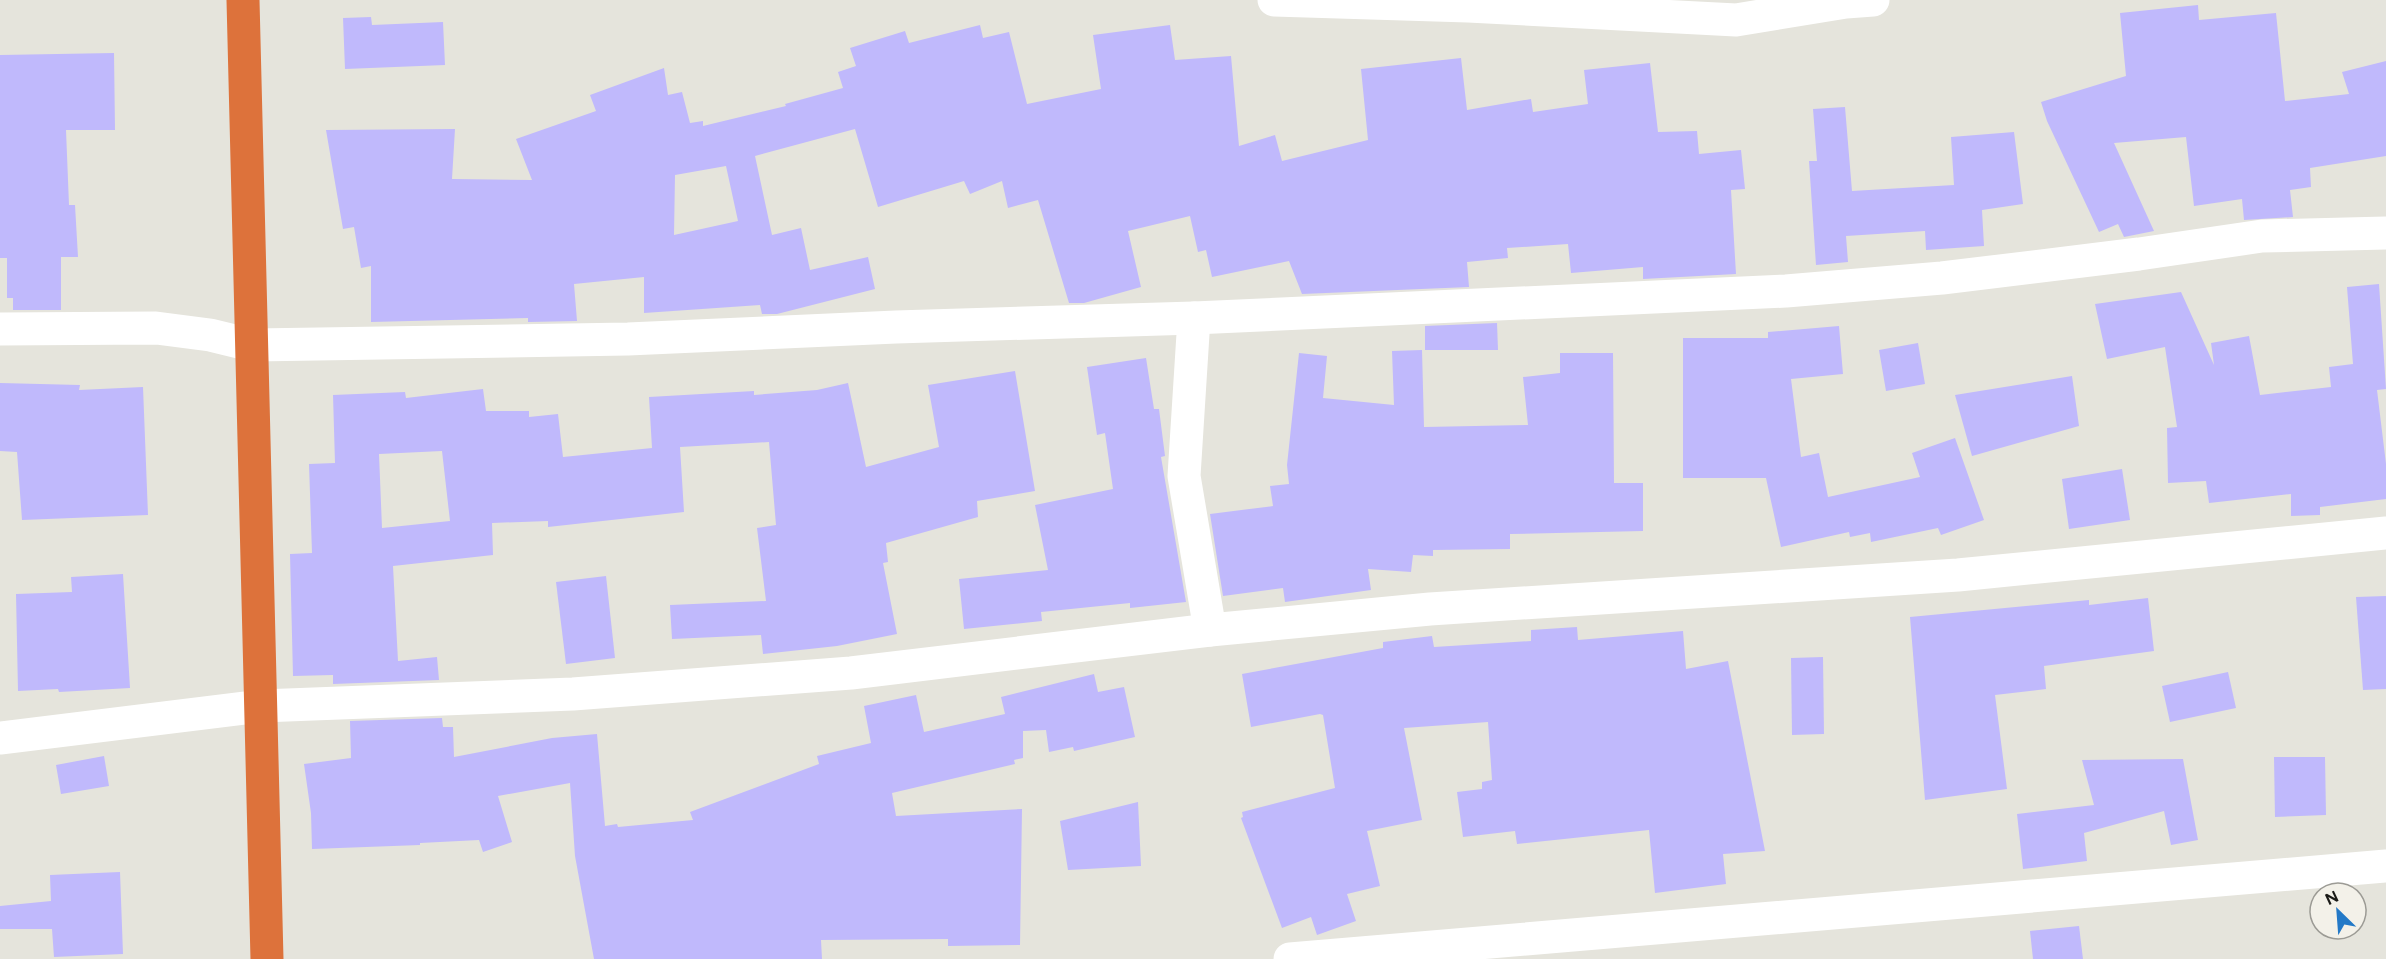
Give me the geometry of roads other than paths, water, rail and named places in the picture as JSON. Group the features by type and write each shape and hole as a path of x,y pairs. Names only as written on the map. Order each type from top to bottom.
{"highway":[{"path":"243,0 267,959"}],"street":[{"path":"1274,0 1468,6 1736,20 1846,2 1874,0"},
{"path":"0,329 156,328 210,335 251,345 628,339 896,327 1194,318 1786,291 1942,278 2139,254 2262,236 2386,233"},
{"path":"1194,318 1184,476 1210,630"},
{"path":"0,738 261,706 573,694 851,673 1210,630 1430,609 1958,575 2386,533"},
{"path":"1290,959 2386,866"}]}
